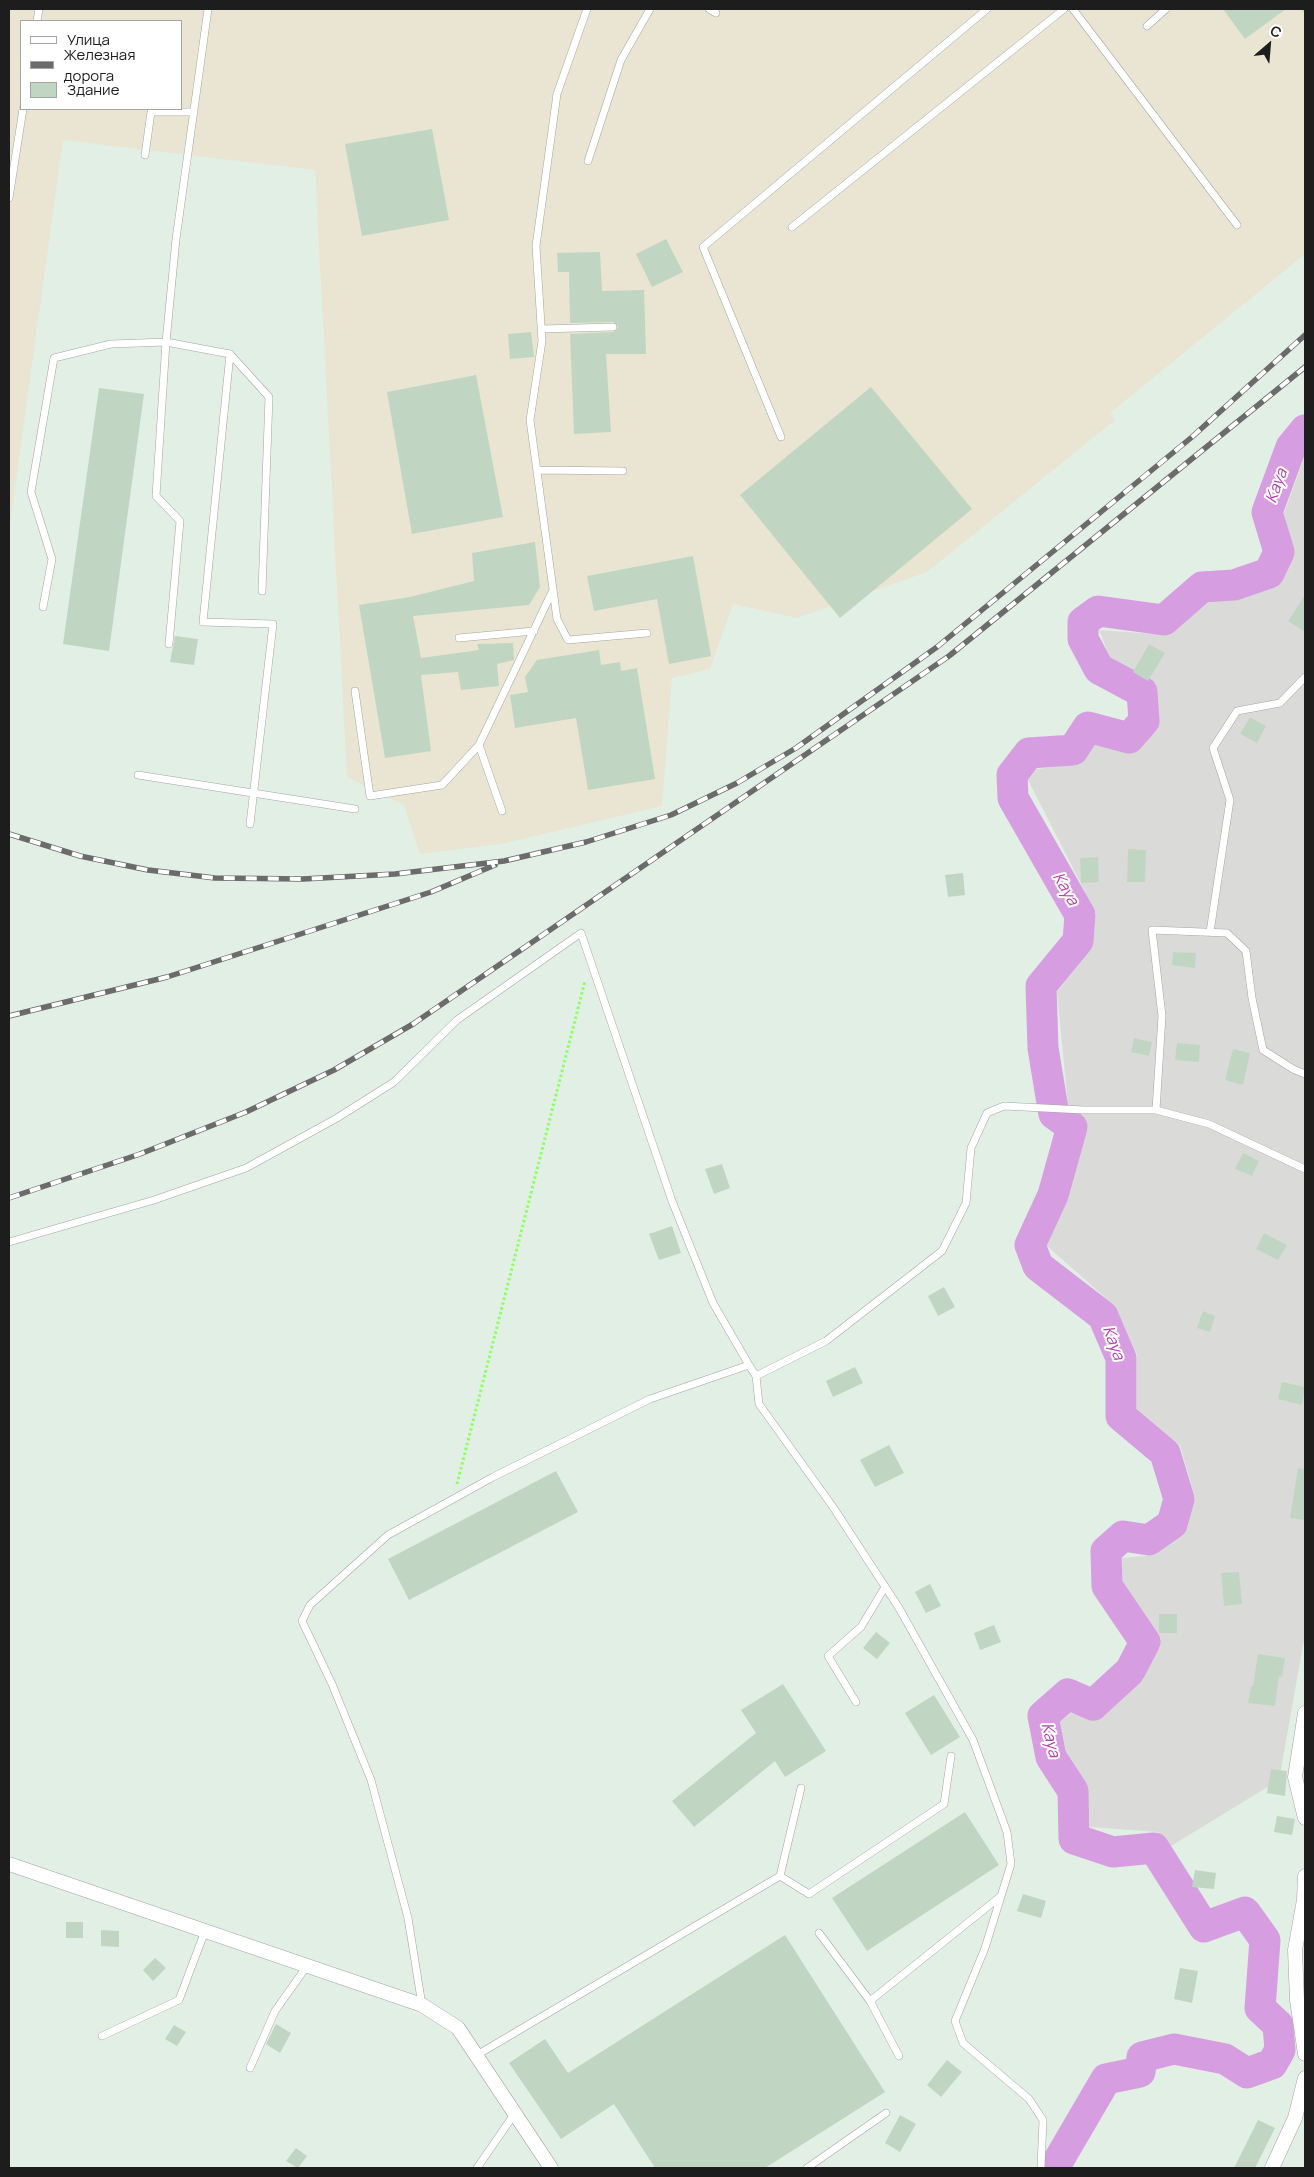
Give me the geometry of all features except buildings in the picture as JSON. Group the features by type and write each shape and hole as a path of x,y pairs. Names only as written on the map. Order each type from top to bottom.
{"street":[{"path":"1305,1712 1295,1777 1305,1818"},
{"path":"9,1864 422,2005 458,2028 551,2168"},
{"path":"1305,1876 1304,1900 1295,1950 1297,2000 1305,2054"},
{"path":"1272,2168 1295,2118 1305,2078"}],"lane":[{"path":"169,644 180,521 156,496 166,342 176,240 208,9"},
{"path":"587,9 557,94 536,246 542,341 530,420 557,620 568,640 647,633"},
{"path":"588,161 621,60 650,9"},
{"path":"709,9 716,13"},
{"path":"781,437 703,247 988,9"},
{"path":"792,227 1064,9"},
{"path":"1073,9 1237,225"},
{"path":"1147,26 1166,9"},
{"path":"9,198 23,110"},
{"path":"145,155 151,112 194,112"},
{"path":"542,329 613,328"},
{"path":"43,607 52,558 31,492 54,358 111,344 166,342 230,354 269,398 262,591"},
{"path":"230,354 203,622 273,624 250,824"},
{"path":"536,470 624,472"},
{"path":"355,691 370,796 442,785 479,745 553,590"},
{"path":"459,638 534,631"},
{"path":"1210,932 1230,800 1213,748 1237,711 1280,703 1305,678"},
{"path":"479,745 502,811"},
{"path":"138,776 355,809"},
{"path":"1156,1110 1162,1016 1152,930 1227,933 1246,951 1252,998 1263,1050 1292,1069 1305,1074"},
{"path":"9,1242 154,1200 246,1168 337,1118 394,1082 457,1020 581,932 672,1201 713,1303 756,1376 759,1404 833,1507 885,1587 973,1740 1007,1832 1011,1864 985,1948 955,2021 963,2043 1029,2099 1043,2120 1041,2168"},
{"path":"756,1376 826,1341 942,1251 966,1203 971,1148 987,1113 1004,1106 1083,1110 1156,1110 1209,1124 1305,1169"},
{"path":"422,2005 408,1918 371,1780 332,1684 302,1621 310,1605 388,1535 453,1499 650,1399 749,1365"},
{"path":"856,1702 828,1656 861,1627 885,1587"},
{"path":"780,1876 808,1894 944,1804 951,1756"},
{"path":"477,2055 780,1876 802,1788"},
{"path":"870,2001 1001,1896"},
{"path":"102,2036 179,2000 205,1931"},
{"path":"819,1933 870,2001 899,2056"},
{"path":"250,2068 275,2011 307,1966"},
{"path":"478,2168 515,2113"},
{"path":"807,2168 886,2113"}],"path":[{"path":"453,1499 590,962"}],"shaded area":[{"path":"9,9 1305,9 1305,254 1110,413 1115,420 927,572 797,618 733,604 710,669 672,678 662,806 501,844 420,854 404,805 347,777 315,170 63,140 9,531"},
{"path":"1305,455 1305,1634 1279,1780 1171,1846 1158,1832 1090,1827 1087,1785 1066,1751 1060,1722 1071,1713 1104,1716 1143,1680 1160,1646 1122,1581 1122,1558 1155,1555 1183,1536 1195,1498 1180,1445 1137,1409 1137,1355 1116,1307 1047,1246 1088,1128 1068,1105 1057,992 1092,948 1096,913 1028,780 1037,769 1080,764 1095,745 1135,752 1158,729 1156,684 1110,657 1099,630 1169,635 1209,602 1277,587 1294,553 1284,513"}],"waterway":[{"name":"Kaya","path":"1054,2168 1106,2079 1140,2072 1142,2057 1174,2049 1225,2059 1247,2073 1272,2064 1280,2050 1278,2025 1260,2008 1265,1940 1245,1912 1204,1927 1154,1848 1113,1852 1074,1839 1073,1791 1051,1757 1043,1716 1068,1694 1093,1705 1130,1671 1145,1642 1107,1586 1106,1551 1123,1536 1149,1540 1172,1524 1179,1499 1165,1453 1121,1416 1121,1358 1103,1316 1038,1266 1030,1245 1053,1195 1072,1127 1054,1114 1043,1048 1041,986 1078,941 1080,915 1013,798 1012,775 1029,753 1073,750 1088,727 1129,738 1144,721 1142,692 1099,669 1083,639 1083,622 1098,611 1164,620 1202,587 1234,585 1269,573 1279,552 1267,512 1291,447 1305,430"}],"railway":[{"path":"9,834 80,856 148,870 215,878 303,879 395,874 504,861 586,842 671,815 737,783 796,748 937,647 1192,437 1305,335"},
{"path":"9,1198 140,1154 246,1112 334,1070 413,1024 949,656 1305,367"},
{"path":"9,1016 167,977 431,892 495,865"}]}
